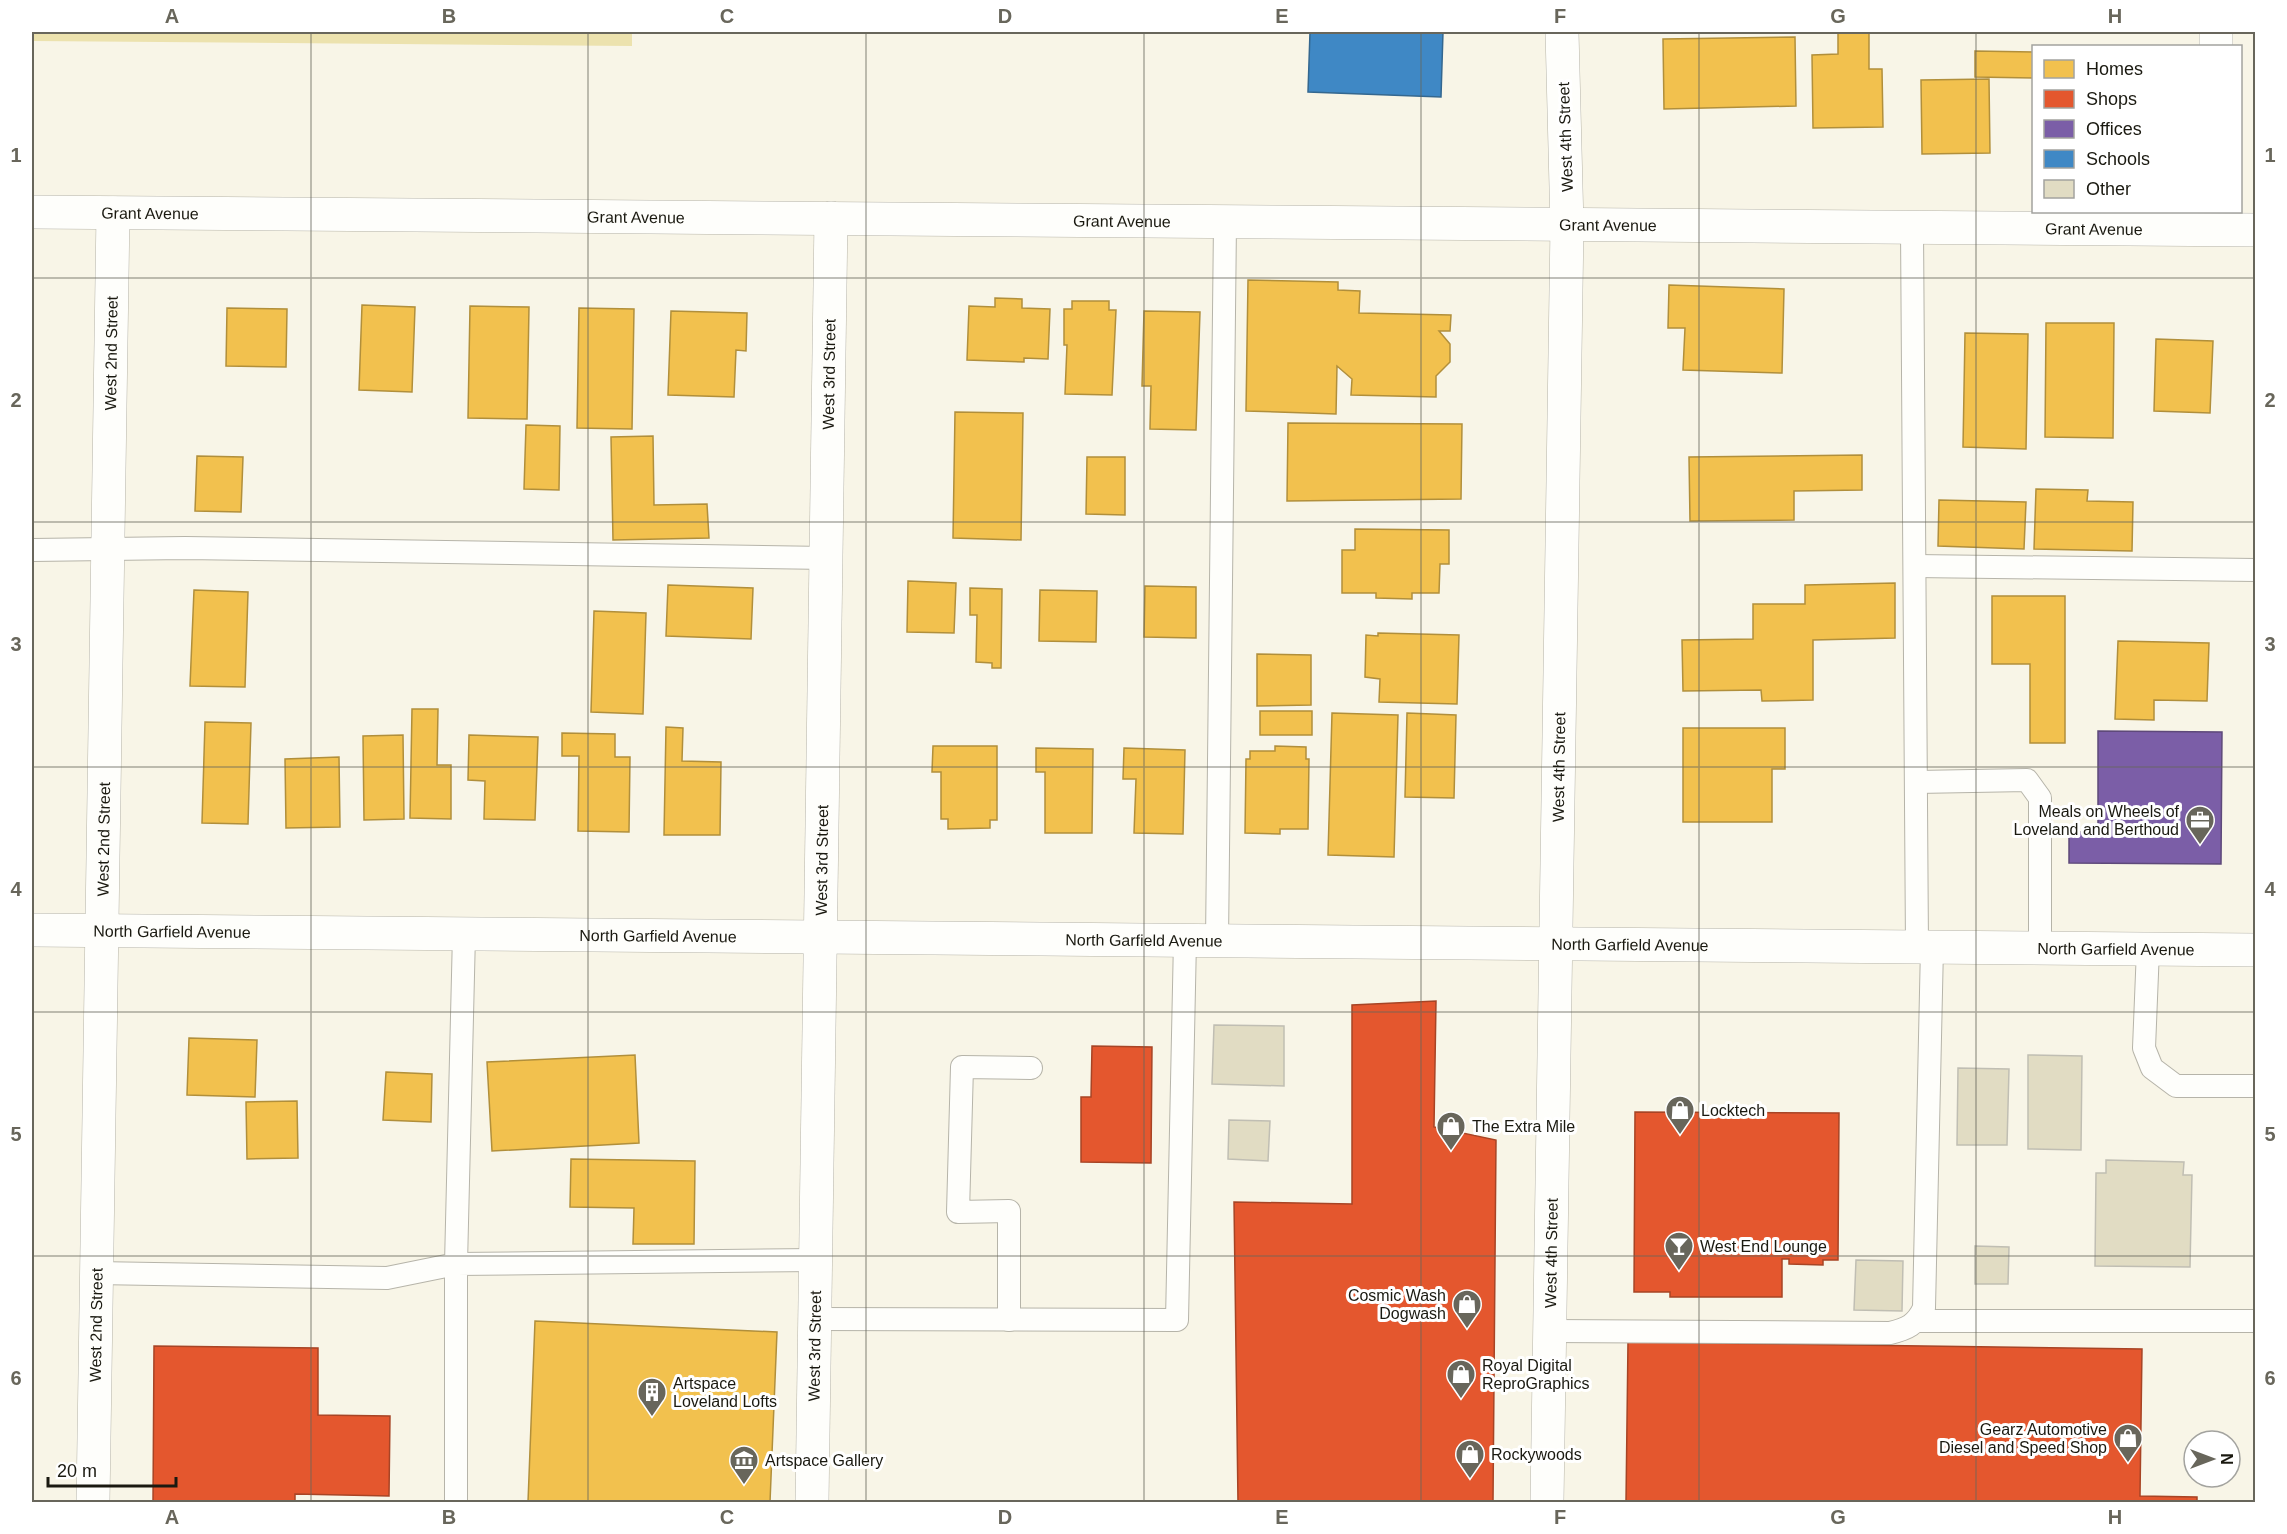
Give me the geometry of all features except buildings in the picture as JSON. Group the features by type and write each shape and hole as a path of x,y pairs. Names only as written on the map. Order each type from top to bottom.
{"street":[{"name":"West 4th Street","path":"1546,1503 1557,944 1567,226 1562,32"},
{"name":"Grant Avenue","path":"32,212 1912,228 2214,221 2256,230"},
{"name":"West 2nd Street","path":"93,1503 112,213"},
{"name":"West 3rd Street","path":"812,1503 831,218"},
{"name":"North Garfield Avenue","path":"32,930 2256,950"}],"lane":[{"path":"815,1319 1177,1320 1201,940 1225,223"},
{"path":"1550,1331 1890,1333 1908,1328 1917,1322 1924,1308 1925,947 1917,782 1912,228"},
{"path":"32,550 826,558"},
{"path":"1915,566 2256,570"},
{"path":"1917,782 2027,780 2040,798 2040,948"},
{"path":"456,1503 456,1264 464,934"},
{"path":"2148,949 2144,1048 2152,1068 2176,1086 2256,1086"},
{"path":"1009,1320 1009,1211 958,1212 962,1067 1031,1068"},
{"path":"96,1273 387,1278 456,1264 816,1260"},
{"path":"1917,1322 2256,1322"}],"shaded area":[{"path":"32,32 632,32 632,46 32,41"}],"place":[{"name":"Meals on Wheels of Loveland and Berthoud","path":"2200,846"},
{"name":"Locktech","path":"1680,1136"},
{"name":"The Extra Mile","path":"1451,1152"},
{"name":"West End Lounge","path":"1679,1272"},
{"name":"Cosmic Wash Dogwash","path":"1467,1330"},
{"name":"Royal Digital ReproGraphics","path":"1461,1400"},
{"name":"Artspace Loveland Lofts","path":"652,1418"},
{"name":"Gearz Automotive Diesel and Speed Shop","path":"2128,1464"},
{"name":"Rockywoods","path":"1470,1480"},
{"name":"Artspace Gallery","path":"744,1486"}]}
